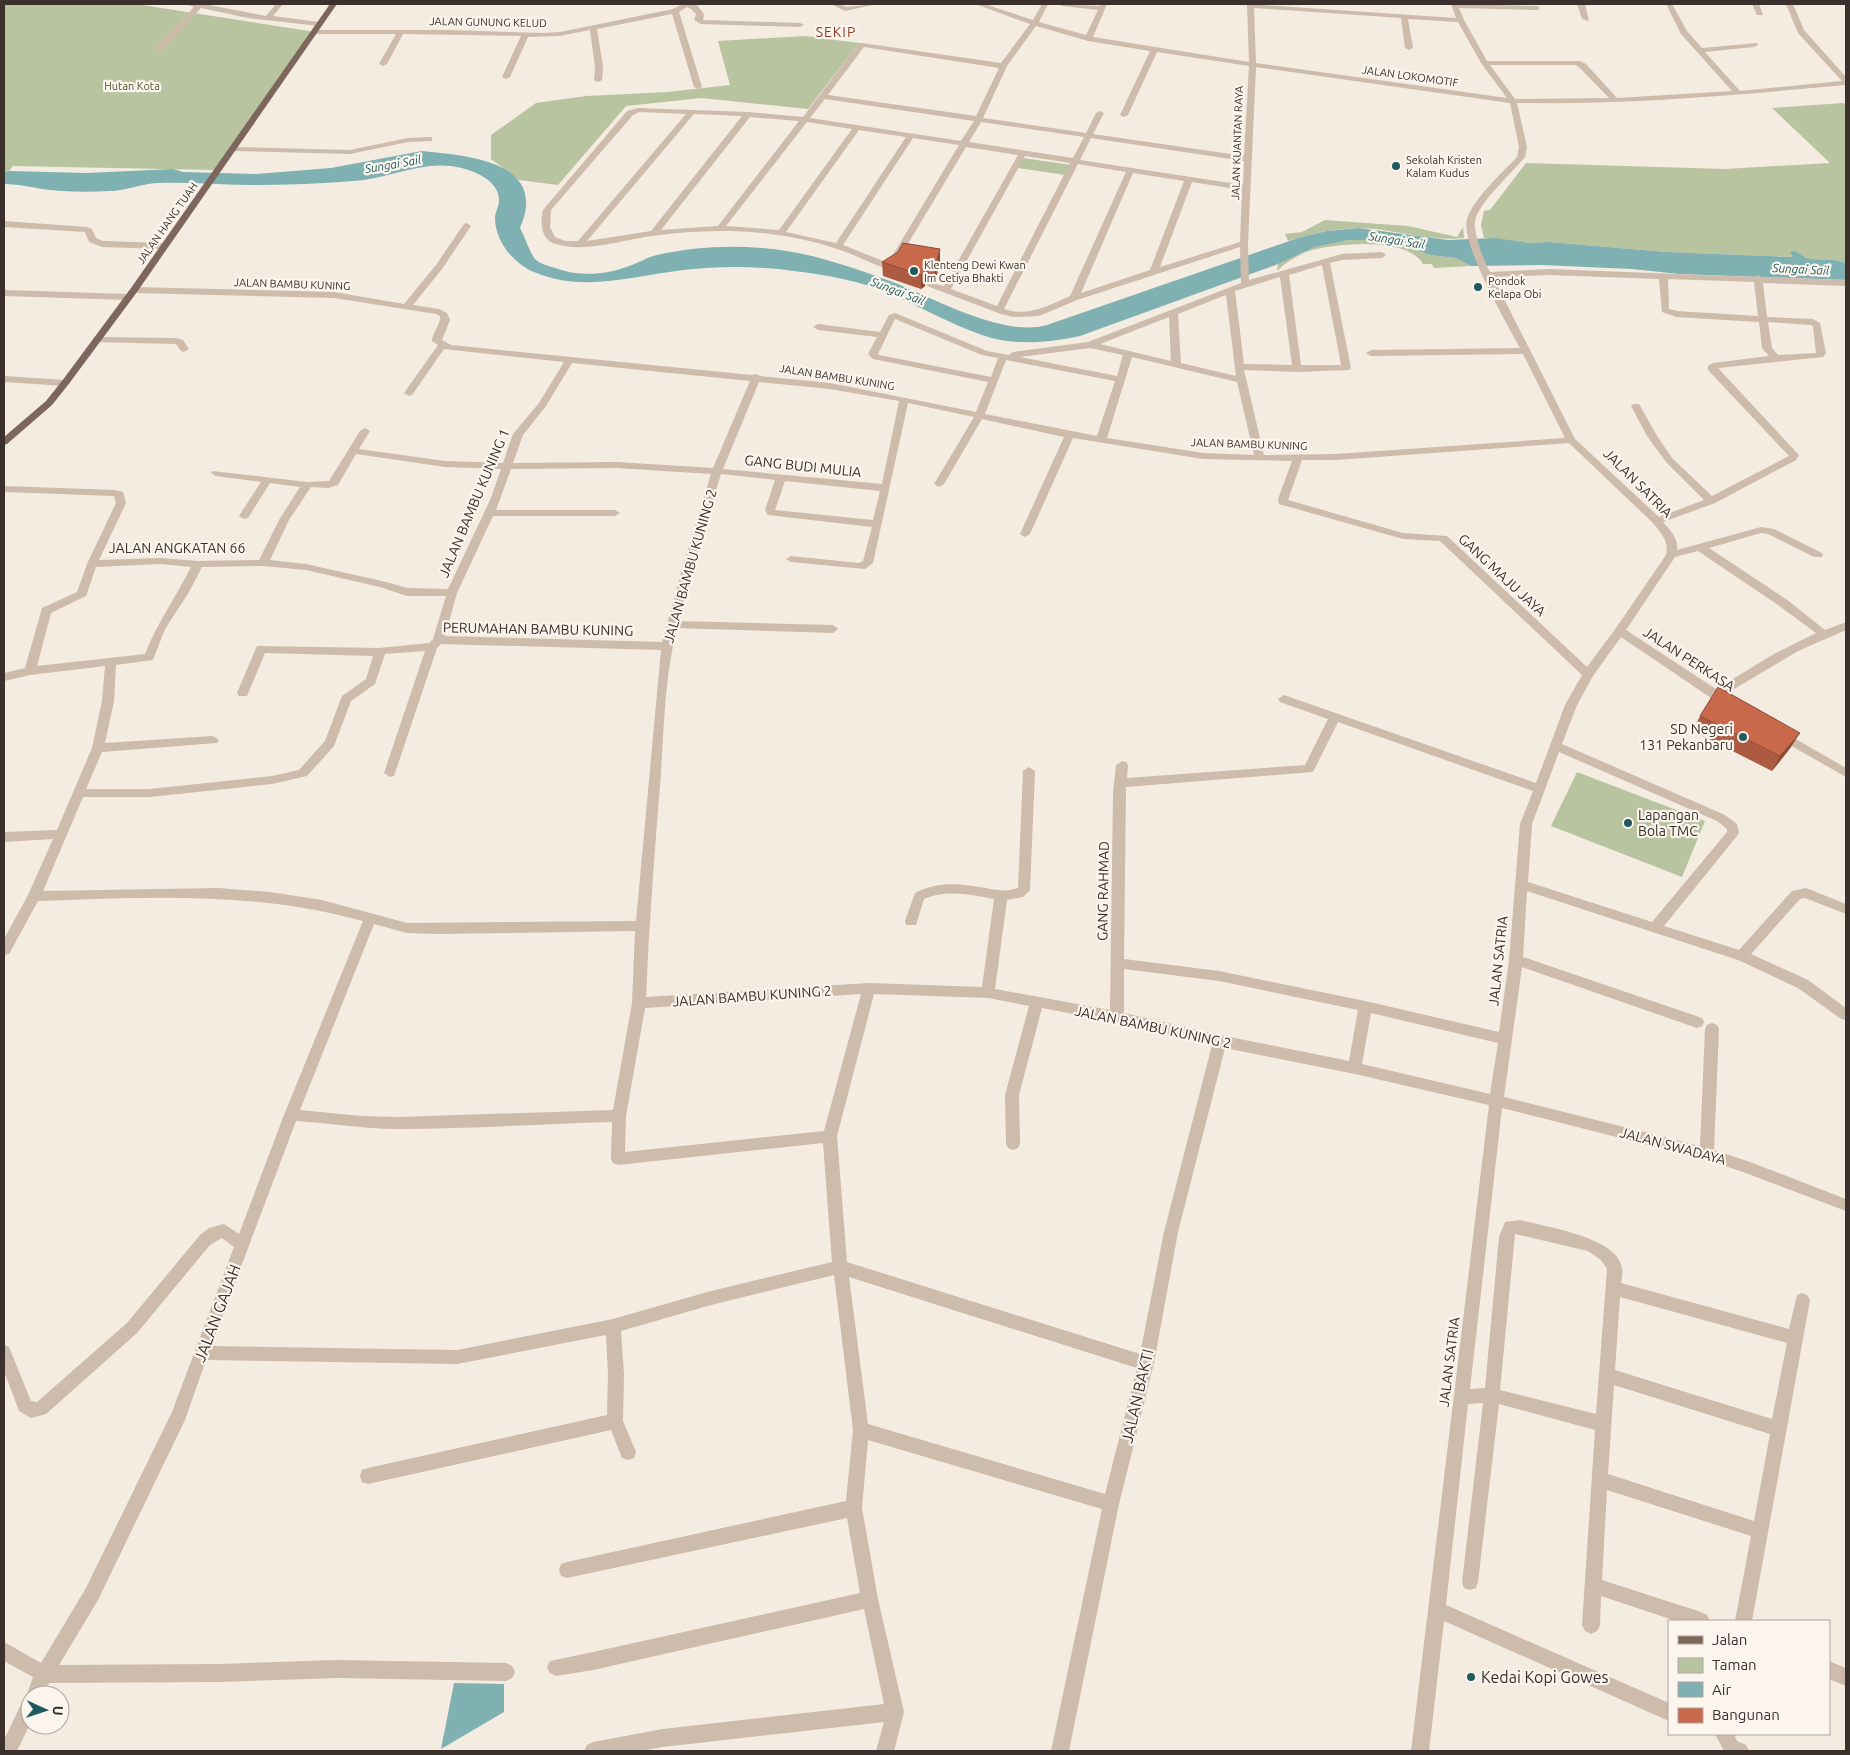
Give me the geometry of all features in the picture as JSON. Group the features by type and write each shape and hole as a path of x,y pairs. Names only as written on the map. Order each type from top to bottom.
{"main road":[{"name":"JALAN HANG TUAH","path":"4,442 49,403 65,383 131,294 333,4"}],"street":[{"path":"188,4 200,4 252,18 319,24"},
{"path":"159,49 200,4"},
{"path":"268,18 280,4"},
{"path":"686,4 699,11 698,20 701,22 800,25"},
{"name":"JALAN GUNUNG KELUD","path":"315,32 401,32 525,36 560,34 675,11 686,4"},
{"path":"835,4 845,9 873,4"},
{"name":"JALAN LOKOMOTIF","path":"978,4 1088,39 1251,65 1513,101 1570,102 1738,93 1846,82"},
{"path":"1045,4 1034,23 1003,66 978,120 963,145 890,267 838,246 781,233 720,229 654,233 580,244 552,240 544,220 546,210 630,113 638,110 748,114 804,119 963,145 1247,188"},
{"path":"1062,4 1104,6 1088,39"},
{"path":"1581,4 1586,19"},
{"path":"1669,4 1684,32 1738,93"},
{"path":"1756,4 1760,14"},
{"path":"1790,4 1801,31 1846,82"},
{"path":"1250,5 1460,20"},
{"name":"JALAN KUANTAN RAYA","path":"1245,282 1244,248 1247,159 1253,53 1250,5"},
{"path":"1513,101 1485,63 1460,20 1454,5 1536,8"},
{"path":"675,11 698,86"},
{"path":"1404,15 1409,48"},
{"path":"593,28 600,67 598,80"},
{"path":"383,64 401,32"},
{"path":"506,77 525,36"},
{"path":"720,229 862,45 1003,66"},
{"path":"1699,50 1754,45"},
{"path":"1124,115 1154,50"},
{"path":"1485,63 1577,63 1583,66 1614,100"},
{"path":"822,96 1247,159"},
{"name":"JALAN SATRIA","path":"1420,1751 1496,1101 1516,960 1526,824 1571,705 1588,674 1620,631 1670,554 1672,546 1670,538 1657,522 1571,440 1486,272 1471,231 1471,220 1477,207 1523,153 1513,101"},
{"path":"580,244 691,113"},
{"path":"999,310 1100,113"},
{"path":"654,233 748,114"},
{"path":"781,233 857,127"},
{"path":"838,246 911,136"},
{"path":"233,149 350,152 408,140 429,139"},
{"path":"946,291 1022,154"},
{"path":"1074,298 1130,171"},
{"path":"1154,272 1189,179"},
{"path":"4,224 87,230 92,240 102,244 164,246"},
{"path":"407,306 438,268 467,226"},
{"path":"930,284 1013,314 1036,314 1074,298 1154,272 1244,248"},
{"path":"1003,357 1090,345 1230,290 1245,282 1358,254 1382,255"},
{"path":"1239,367 1343,369 1346,367 1326,261"},
{"path":"1486,272 1758,278 1846,283"},
{"path":"1284,273 1296,369"},
{"path":"1657,522 1711,501 1793,458 1793,452 1712,367 1775,358 1820,355 1821,353 1817,325 1807,320 1762,319 1667,312 1665,310 1663,276"},
{"path":"1758,278 1767,348 1775,358"},
{"path":"1230,290 1241,380 1260,458"},
{"name":"JALAN BAMBU KUNING","path":"4,292 334,295 439,312 444,315 445,320 437,336 437,341 442,346 449,348 568,361 756,377 830,386 904,399 1101,440 1203,456 1298,458 1571,440"},
{"path":"1173,312 1176,365"},
{"path":"993,380 876,357 873,354 892,317 898,316 957,343 985,353 1119,379"},
{"path":"818,327 883,335"},
{"path":"96,340 176,341 180,342 184,349"},
{"path":"1090,345 1241,380"},
{"path":"409,393 424,369 442,346"},
{"path":"1371,353 1526,351"},
{"path":"1101,440 1128,354"},
{"path":"939,484 980,415 1003,357"},
{"name":"JALAN BAMBU KUNING 1","path":"390,773 452,593 508,466 518,434 543,404 568,361"},
{"name":"JALAN BAMBU KUNING 2","path":"756,377 717,471 689,562 667,646 642,926 639,1004 869,988 988,993 1117,1017 1220,1041 1355,1068 1496,1101"},
{"path":"4,379 65,383"},
{"path":"791,559 861,566 868,563 886,488 904,399"},
{"path":"1636,406 1652,436 1669,460 1711,501"},
{"path":"216,473 307,485 313,483 330,485 334,483 365,430"},
{"path":"1025,534 1070,434"},
{"name":"GANG BUDI MULIA","path":"354,451 445,464 508,466 617,465 717,471 886,488"},
{"name":"GANG MAJU JAYA","path":"1298,458 1283,502 1403,536 1443,538 1588,674"},
{"path":"780,478 770,510 772,513 877,524"},
{"path":"244,516 268,479"},
{"path":"263,563 284,520 307,485"},
{"name":"JALAN ANGKATAN 66","path":"4,489 120,494 121,503 92,564 160,561 198,564 263,563 306,567 382,584 408,592 452,593"},
{"path":"488,513 615,513"},
{"path":"1670,554 1761,530 1770,531 1818,555"},
{"path":"1700,547 1782,602 1824,634"},
{"path":"30,672 46,611 82,594 92,564"},
{"path":"4,677 149,657 160,629 184,592 198,564"},
{"path":"673,624 833,629"},
{"path":"1715,695 1771,659 1824,634 1846,626"},
{"name":"JALAN PERKASA","path":"1620,631 1740,710"},
{"name":"PERUMAHAN BAMBU KUNING","path":"243,693 261,649 380,652 435,643 667,646"},
{"path":"80,793 150,793 272,780 302,773 330,743 346,699 370,681 380,652"},
{"path":"4,950 34,896 98,748 108,701 111,662"},
{"path":"1284,699 1540,789"},
{"path":"1121,783 1309,769 1334,718"},
{"path":"1774,730 1846,773"},
{"path":"98,748 213,740"},
{"path":"1555,746 1721,818 1733,827 1733,833 1655,927"},
{"name":"GANG RAHMAD","path":"1117,1017 1122,765"},
{"path":"912,921 919,896 927,890 948,889 1001,895 1019,894 1024,890 1029,770"},
{"path":"4,837 61,834"},
{"path":"1523,885 1742,956 1803,984 1846,1015"},
{"path":"34,896 219,893 270,897 322,905 407,928 436,930 642,926"},
{"path":"1742,956 1796,894 1806,893 1846,910"},
{"path":"988,993 1001,895"},
{"name":"JALAN GAJAH","path":"39,1685 92,1594 179,1415 291,1115 371,917"},
{"path":"1516,960 1697,1022"},
{"path":"1117,963 1219,976 1365,1006 1506,1039"},
{"path":"869,988 830,1136 840,1267 861,1430 854,1508 870,1599 894,1712 885,1751"},
{"path":"1013,1144 1012,1095 1037,1003"},
{"path":"639,1004 619,1116 618,1159 830,1136"},
{"path":"1355,1068 1365,1006"},
{"path":"1708,1154 1712,1029"},
{"name":"JALAN BAKTI","path":"1060,1751 1112,1504 1146,1362 1172,1232 1220,1041"},
{"name":"JALAN SWADAYA","path":"1496,1101 1708,1154 1745,1166 1846,1205"},
{"path":"291,1115 328,1117 361,1122 399,1123 619,1116"},
{"path":"1470,1582 1492,1395 1506,1237 1510,1227 1520,1227 1592,1245 1606,1255 1615,1267 1599,1479 1591,1625"},
{"path":"4,1352 26,1406 31,1410 40,1410 132,1328 205,1240 214,1233 224,1231 242,1246"},
{"path":"201,1353 457,1357 613,1326 711,1298 840,1267 1146,1362"},
{"path":"1613,1288 1795,1338"},
{"path":"1744,1620 1802,1300"},
{"path":"613,1326 616,1374 615,1421 628,1452"},
{"path":"1606,1375 1778,1429"},
{"path":"1462,1397 1492,1395 1603,1424"},
{"path":"368,1476 615,1421"},
{"path":"861,1430 1112,1504"},
{"path":"1599,1479 1760,1531"},
{"path":"567,1570 854,1508"},
{"path":"1593,1585 1698,1620"},
{"path":"556,1667 593,1661 870,1599"},
{"path":"1436,1609 1668,1712"},
{"path":"4,1651 44,1674 219,1673 337,1669 506,1672"},
{"path":"1830,1670 1846,1677"},
{"path":"593,1751 663,1738 894,1712"},
{"path":"8,1751 20,1725"},
{"path":"1725,1735 1731,1747 1740,1751"}],"green space":[{"name":"Hutan Kota","path":"4,4 136,4 315,32 214,170 13,166 9,171 4,172"},
{"path":"805,36 859,43 808,109 701,98 626,106 558,185 519,180 491,159 491,135 536,103 586,96 668,92 730,85 718,41"},
{"path":"1844,103 1846,106 1846,263 1835,260 1808,259 1795,251 1794,257 1667,252 1548,242 1529,243 1484,238 1481,225 1484,211 1490,210 1526,163 1725,169 1830,163 1772,108"},
{"path":"1023,158 1071,165 1065,175 1018,168"},
{"path":"1325,220 1408,226 1457,237 1463,227 1464,238 1431,238 1376,229 1354,228 1320,232 1288,241 1285,234 1302,232"},
{"path":"1349,240 1374,240 1404,245 1430,255 1456,258 1471,266 1434,268 1432,264 1423,264 1415,255 1402,249 1369,244 1350,244 1306,252 1290,260 1277,271 1278,264 1304,251 1321,245"},
{"name":"Lapangan Bola TMC","path":"1577,772 1705,821 1682,877 1551,826"}],"water":[{"name":"Sungai Sail","path":"422,151 451,154 485,161 501,167 513,175 522,186 526,201 520,228 535,259 547,266 573,273 592,274 620,269 653,256 696,248 762,248 795,252 827,260 890,281 968,314 1010,326 1029,327 1047,325 1301,237 1327,231 1358,228 1448,240 1495,238 1529,243 1548,242 1667,252 1793,257 1790,252 1795,251 1808,259 1835,260 1846,263 1846,280 1679,274 1632,269 1541,265 1471,266 1456,258 1430,255 1404,245 1374,240 1348,240 1314,247 1278,264 1080,336 1043,342 1018,342 1006,341 970,331 868,285 806,273 767,268 725,267 683,270 608,281 589,282 552,278 526,268 512,257 502,243 498,235 495,216 499,201 498,193 489,181 474,172 451,166 426,166 365,180 301,184 160,183 115,191 87,192 50,190 4,184 4,172 9,171 87,173 173,169 183,172 256,174 331,168"},
{"path":"454,1683 504,1684 504,1712 441,1749"}],"building":[{"path":"903,243 940,249 935,267 926,266 925,272 921,275 882,262 898,252"},
{"path":"1718,687 1800,733 1780,756 1700,716"}],"place":[{"name":"Sekolah Kristen Kalam Kudus","path":"1396,166"},
{"name":"Klenteng Dewi Kwan Im Cetiya Bhakti","path":"914,271"},
{"name":"Pondok Kelapa Obi","path":"1478,287"},
{"name":"SD Negeri 131 Pekanbaru","path":"1743,737"},
{"name":"Lapangan Bola TMC","path":"1628,823"},
{"name":"Kedai Kopi Gowes","path":"1471,1677"}],"district":[{"name":"SEKIP","path":"836,32"}]}
